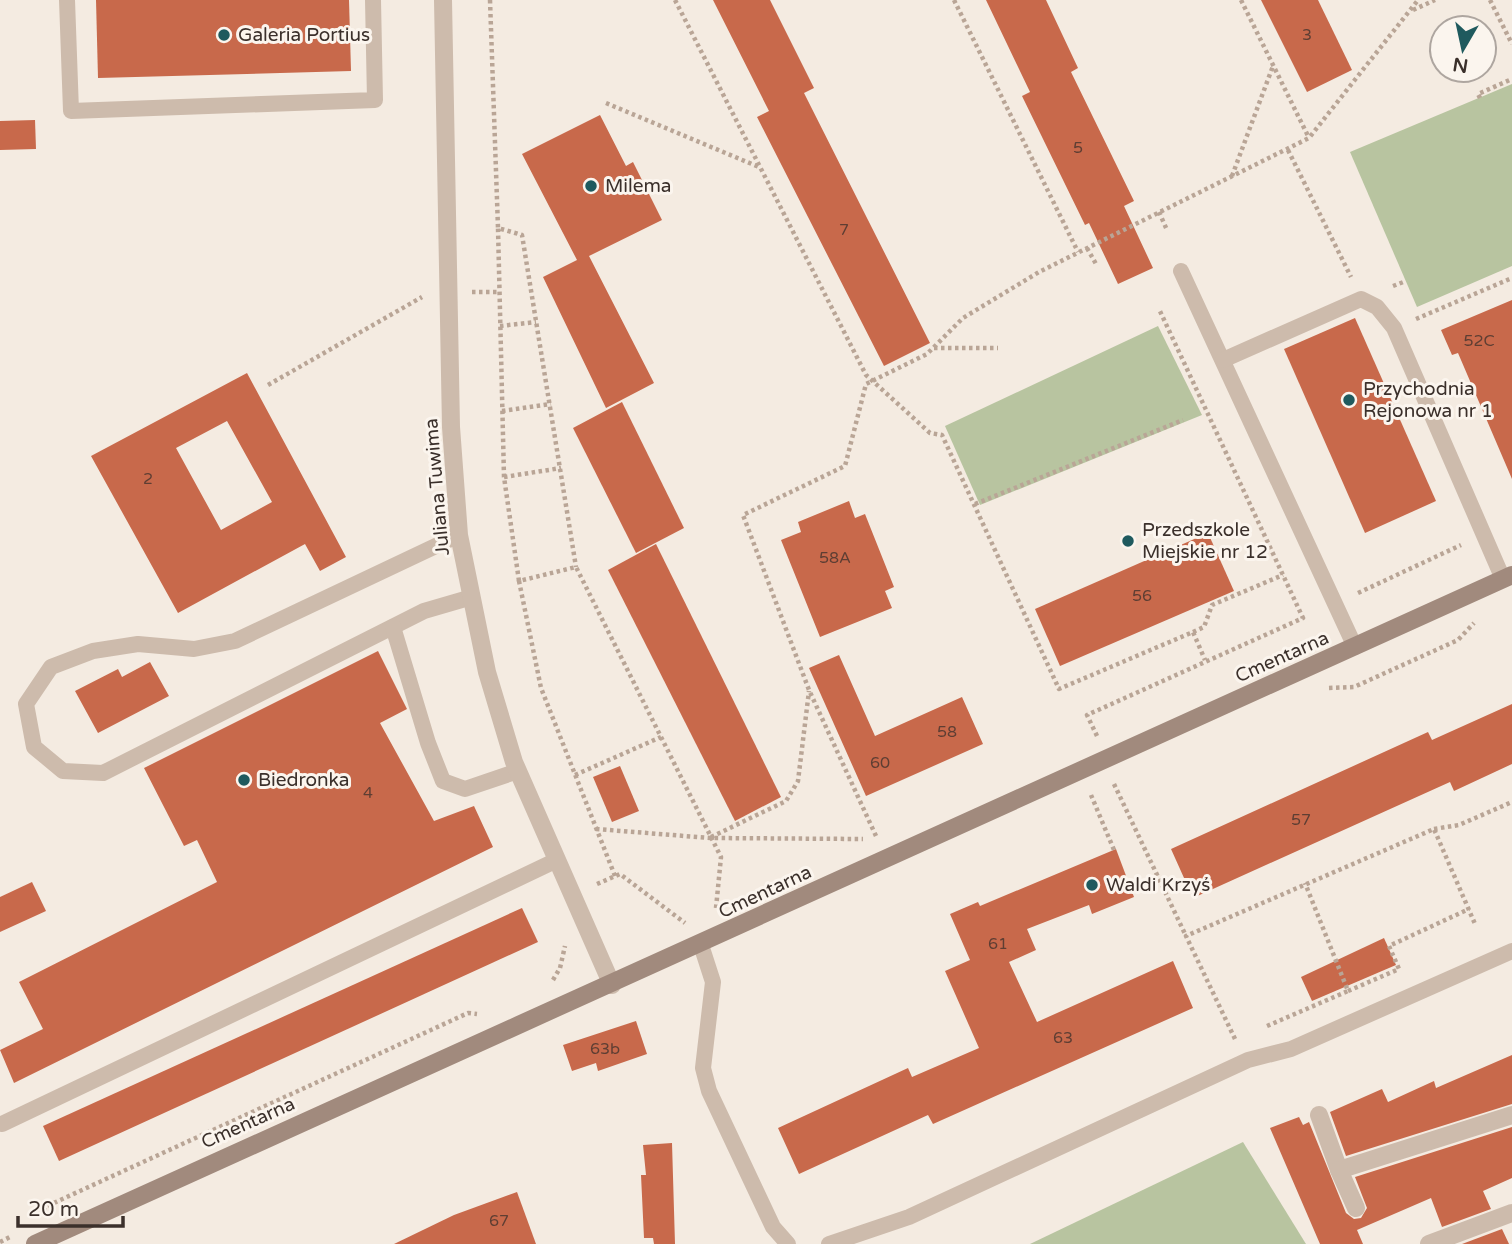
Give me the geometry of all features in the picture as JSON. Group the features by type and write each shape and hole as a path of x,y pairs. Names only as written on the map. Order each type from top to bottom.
{"street":[{"name":"Juliana Tuwima","path":"443,0 451,427 459,536 487,672 518,771 612,985"},
{"name":"Cmentarna","path":"30,1238 612,985 1507,577"},
{"path":"1319,1115 1356,1208"},
{"path":"1339,1170 1512,1115"},
{"path":"1429,1244 1512,1213"}],"lane":[{"path":"67,0 71,111 375,100 373,0"},
{"path":"1181,271 1355,647"},
{"path":"1223,360 1361,299 1377,307 1394,328 1483,534 1507,577"},
{"path":"459,536 235,641 194,649 138,644 93,652 51,667 26,704 34,747 63,771 103,773 424,611 472,597"},
{"path":"393,627 428,743 443,781 465,789 518,771"},
{"path":"2,1124 557,860"},
{"path":"701,945 713,982 704,1068 709,1091 773,1227 788,1244"},
{"path":"829,1244 909,1217 1248,1060 1291,1049 1512,951"}],"path":[{"path":"490,0 504,477 519,581 541,688 615,876"},
{"path":"675,0 871,380 930,433 942,435 1059,689 1204,627 1212,606 1283,575"},
{"path":"954,0 1078,252"},
{"path":"1241,0 1309,138"},
{"path":"877,839 809,690 743,515 845,466 866,384 928,354 963,318 1039,272 1309,138 1418,0"},
{"path":"1409,11 1434,0"},
{"path":"1490,0 1512,44"},
{"path":"1232,176 1273,65"},
{"path":"1480,98 1478,94 1512,79"},
{"path":"606,103 760,168"},
{"path":"1287,150 1361,299"},
{"path":"1158,211 1167,230"},
{"path":"498,228 522,234 576,568 721,857 716,912 728,907"},
{"path":"1087,248 1096,264"},
{"path":"1394,328 1512,278"},
{"path":"268,385 429,293"},
{"path":"1159,309 1194,392 1303,618"},
{"path":"500,326 536,322"},
{"path":"934,348 998,348"},
{"path":"502,411 551,404"},
{"path":"975,504 1183,420"},
{"path":"504,477 561,468"},
{"path":"1107,758 1087,715 1335,604 1483,534"},
{"path":"519,581 576,568"},
{"path":"1328,688 1354,687 1458,640 1482,614"},
{"path":"1192,632 1205,660"},
{"path":"710,838 786,801 798,781 809,690"},
{"path":"575,775 661,737"},
{"path":"1112,780 1236,1040"},
{"path":"1089,791 1114,850"},
{"path":"1186,936 1434,829 1459,825 1512,802"},
{"path":"596,829 710,838 877,839"},
{"path":"1434,829 1475,924"},
{"path":"865,845 877,839"},
{"path":"573,895 621,874 687,924 697,920"},
{"path":"1305,883 1348,991"},
{"path":"1261,1029 1399,969 1389,946 1469,909"},
{"path":"546,986 561,968 564,939"},
{"path":"41,1220 45,1207 468,1013 487,1015"},
{"path":"1223,1046 1248,1034"},
{"path":"0,1242 30,1238"}],"green space":[{"path":"1512,84 1512,266 1417,307 1350,152"},
{"path":"1158,326 1202,415 980,505 945,426"},
{"path":"1243,1142 1306,1244 1030,1244"}],"building":[{"name":"Galeria Portius","path":"96,0 349,0 351,71 98,78"},
{"path":"713,0 770,0 814,88 804,93 930,343 884,366 757,117 769,111"},
{"path":"986,0 1046,0 1078,68 1071,72 1134,201 1124,206 1153,268 1118,284 1089,223 1085,225 1022,96 1030,92"},
{"path":"1261,0 1318,0 1352,70 1307,92"},
{"path":"600,115 626,166 633,162 662,220 589,256 654,383 606,408 543,277 577,260 522,154"},
{"path":"35,120 36,149 0,150 0,121"},
{"path":"1512,300 1512,479 1458,353 1452,355 1441,330"},
{"name":"Przychodnia Rejonowa nr 1","path":"1355,318 1436,501 1365,533 1284,349"},
{"path":"247,373 346,557 320,571 305,544 178,613 91,456","holes":["227,421 272,502 221,530 176,448"]},
{"path":"622,402 684,528 636,553 573,428"},
{"path":"849,501 855,518 865,514 894,587 885,591 892,608 820,637 781,540 801,532 798,522"},
{"path":"1208,533 1234,591 1060,666 1035,609"},
{"path":"656,544 781,797 735,821 608,570"},
{"path":"378,651 407,709 380,723 434,821 474,806 493,847 14,1083 0,1050 43,1029 19,982 217,882 197,840 184,846 144,768"},
{"path":"839,655 875,736 962,697 983,744 866,796 809,668"},
{"path":"150,662 169,696 98,733 75,691 118,669 122,677"},
{"path":"1512,704 1512,764 1454,791 1450,782 1193,898 1171,849 1428,732 1432,740"},
{"path":"620,766 639,811 612,822 593,777"},
{"path":"1116,849 1134,897 1092,914 1089,905 1027,929 1036,950 1009,962 1037,1022 1173,961 1193,1008 933,1124 928,1115 799,1174 778,1128 908,1068 912,1077 979,1048 945,971 970,960 950,914 978,902 980,906"},
{"path":"32,882 46,911 0,932 0,897"},
{"path":"522,908 538,942 59,1161 43,1126"},
{"path":"1384,938 1396,965 1312,1001 1301,977"},
{"path":"636,1021 647,1054 598,1071 596,1063 572,1071 563,1045"},
{"path":"1512,1055 1512,1104 1346,1156 1330,1112 1382,1089 1388,1102 1434,1081 1436,1088"},
{"path":"1299,1117 1303,1125 1309,1122 1346,1213 1354,1219 1361,1218 1367,1208 1355,1177 1512,1127 1512,1178 1483,1191 1491,1209 1442,1227 1431,1198 1357,1230 1363,1244 1320,1244 1270,1128"},
{"path":"672,1143 675,1244 654,1244 653,1238 644,1238 641,1175 646,1175 643,1145"},
{"path":"517,1192 536,1244 394,1244 454,1215"},
{"path":"1502,1229 1509,1244 1462,1244"}],"place":[{"name":"Galeria Portius","path":"224,35"},
{"name":"Milema","path":"591,186"},
{"name":"Przychodnia Rejonowa nr 1","path":"1349,400"},
{"name":"Przedszkole Miejskie nr 12","path":"1128,541"},
{"name":"Biedronka","path":"244,780"},
{"name":"Waldi Krzyś","path":"1092,885"}]}
